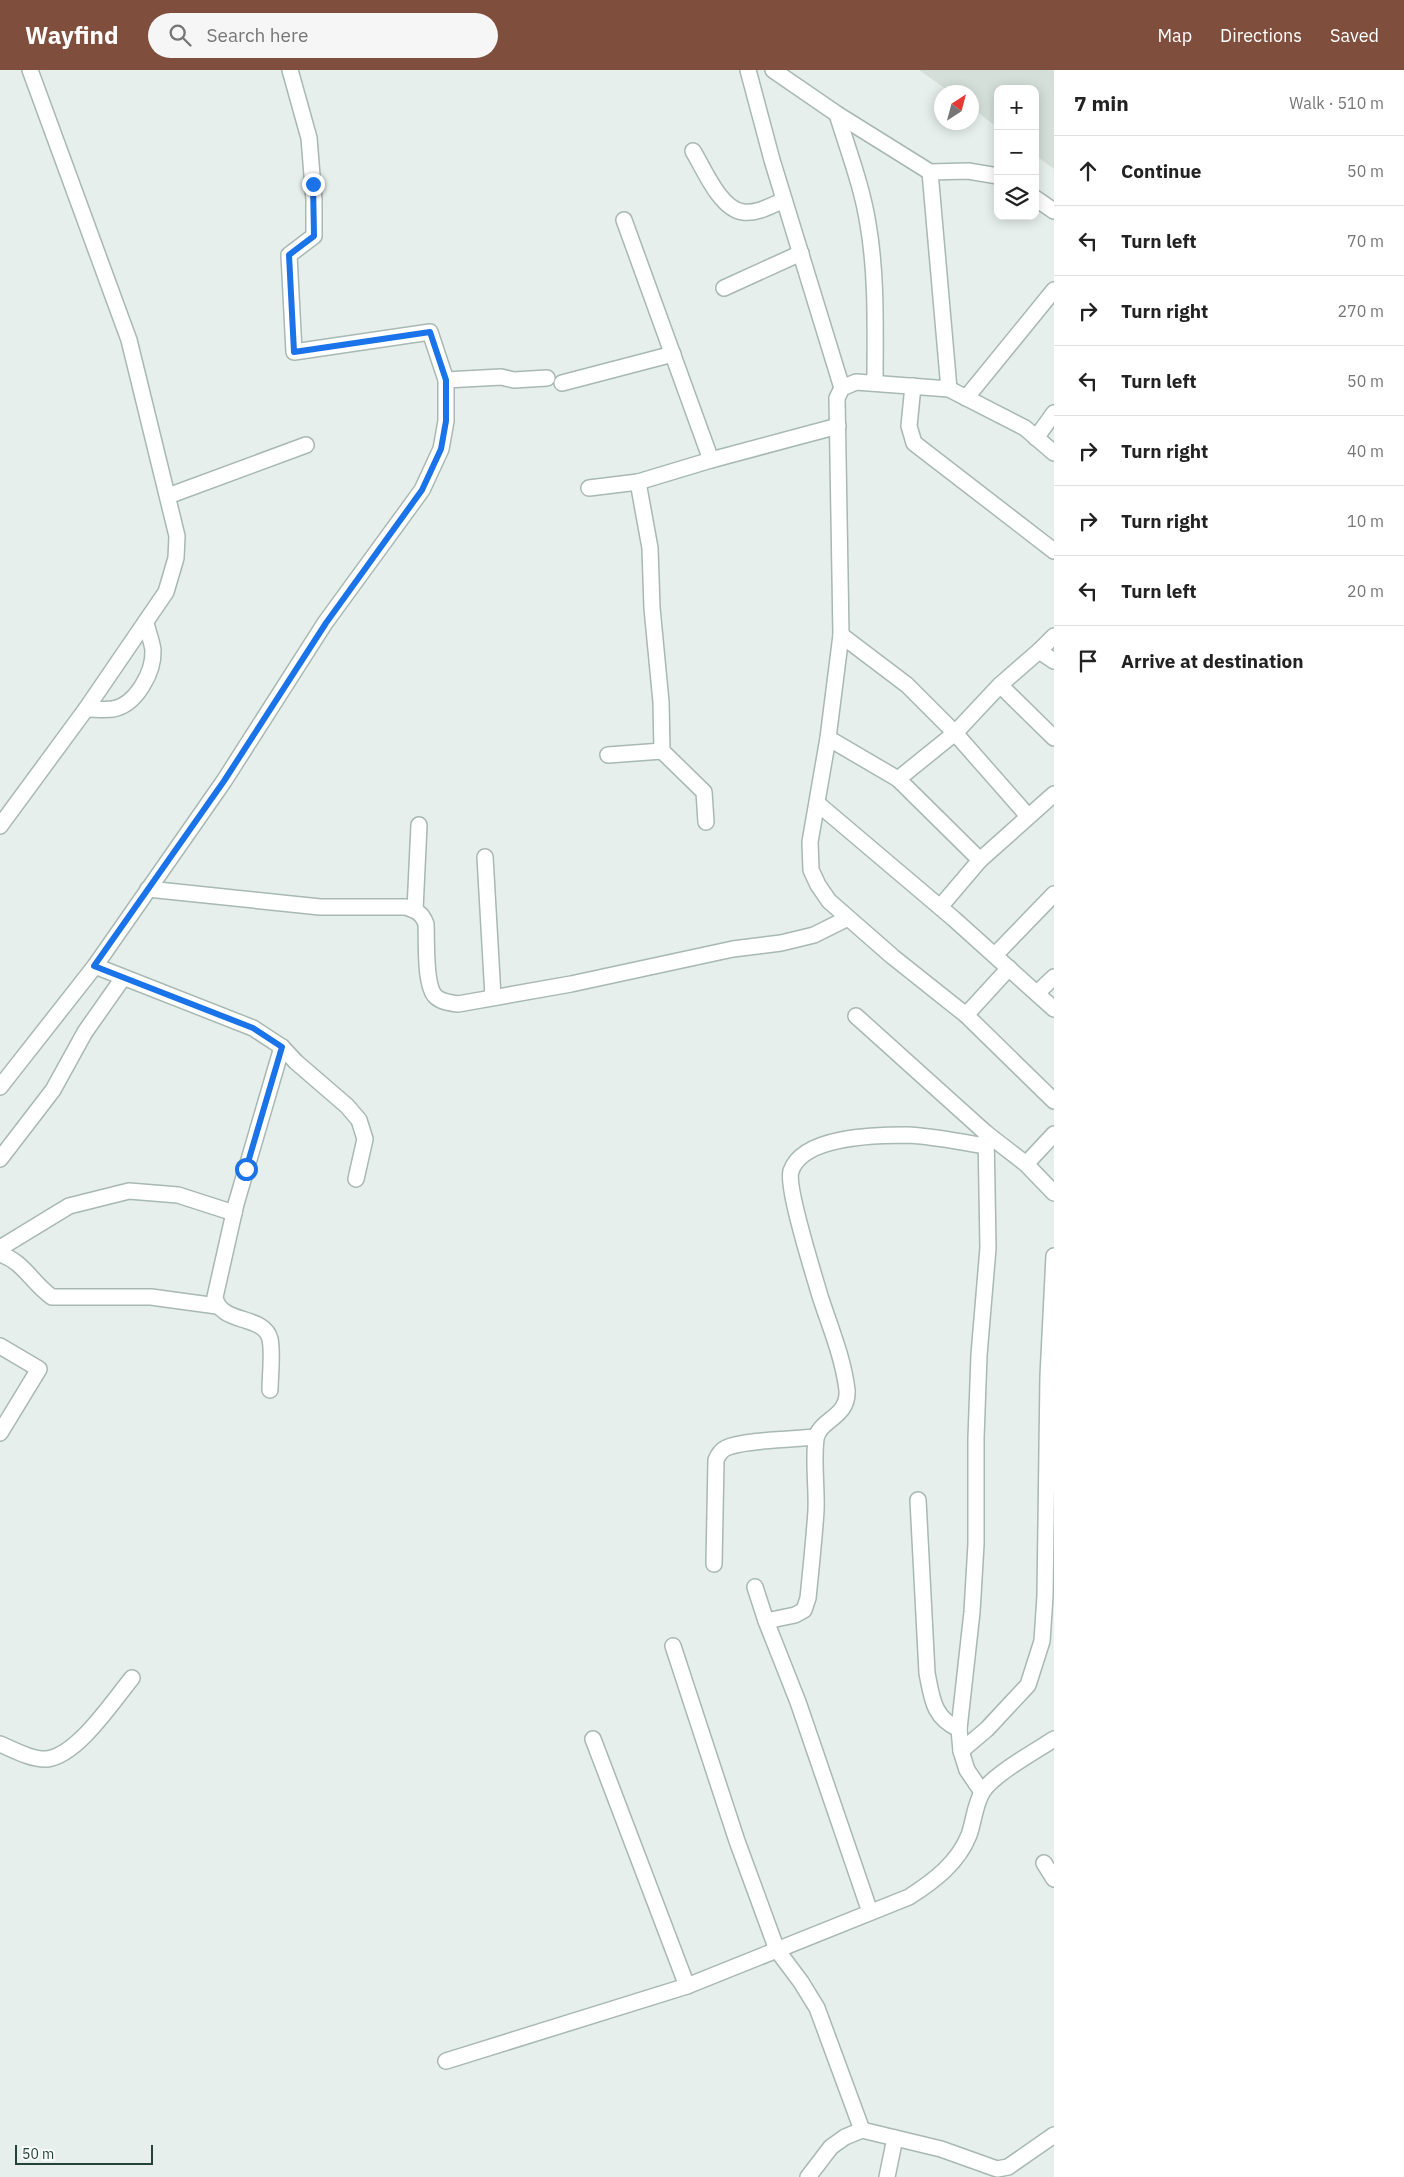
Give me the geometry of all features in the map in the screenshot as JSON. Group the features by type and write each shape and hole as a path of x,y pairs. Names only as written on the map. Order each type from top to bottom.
{"street":[{"path":"0,826 86,709 166,592 176,558 177,536 129,340 30,70"},
{"path":"0,1087 94,966 224,781 326,623 422,490 441,449 446,421 446,380 430,332 294,352 289,255 314,236 314,200 309,138 290,70"},
{"path":"748,70 784,200 842,388"},
{"path":"772,70 837,114 930,172 968,171 994,175"},
{"path":"837,114 858,180 868,224 874,293 875,383"},
{"path":"693,150 723,201 732,209 744,213 758,211 784,200"},
{"path":"930,172 949,389"},
{"path":"1039,201 1054,211"},
{"path":"624,220 711,460"},
{"path":"724,288 801,254"},
{"path":"966,398 1054,290"},
{"path":"562,383 673,354"},
{"path":"446,380 547,378"},
{"path":"1054,453 1025,428 949,389 856,382 842,388 837,398 841,635 828,738 810,842 811,870 828,901 966,1015 1054,1101"},
{"path":"913,386 909,426 914,443 1054,551"},
{"path":"1036,438 1054,413"},
{"path":"589,488 638,482 711,460 838,426"},
{"path":"168,496 306,446"},
{"path":"638,482 650,548 652,608 661,702 662,751 704,792 706,822"},
{"path":"86,709 115,709 130,700 140,687 150,671 153,650 146,623"},
{"path":"841,635 908,685 955,733 1028,816"},
{"path":"898,779 955,733 1000,685 1040,651 1054,636"},
{"path":"1040,651 1054,661"},
{"path":"1000,685 1054,738"},
{"path":"828,738 898,779 980,860"},
{"path":"608,755 662,751"},
{"path":"940,908 980,860 1054,794"},
{"path":"817,803 995,955 1054,1009"},
{"path":"415,910 419,825"},
{"path":"485,857 493,997"},
{"path":"148,889 320,907 406,907 415,910 423,915 426,924 429,984 434,996 442,1001 458,1004 571,984 733,949 781,943 814,935 848,918"},
{"path":"995,955 1054,894"},
{"path":"94,966 253,1028 282,1047 360,1120 365,1139 356,1178"},
{"path":"966,1015 1009,968"},
{"path":"1037,993 1054,976"},
{"path":"0,1159 53,1090 85,1032 124,978"},
{"path":"856,1016 986,1140 1026,1164 1054,1193"},
{"path":"270,1390 270,1338 264,1330 222,1311 217,1306 215,1297 234,1214 282,1047"},
{"path":"1026,1164 1054,1134"},
{"path":"766,1621 795,1616 804,1610 808,1598 816,1510 816,1437 824,1426 843,1409 847,1393 843,1361 820,1295 791,1192 790,1172 797,1161 814,1147 838,1140 908,1135 986,1140"},
{"path":"982,1792 967,1770 961,1751 959,1728 970,1632 976,1544 978,1383 988,1248 986,1140"},
{"path":"0,1248 69,1206 129,1192 178,1195 234,1214"},
{"path":"0,1254 11,1258 22,1267 39,1288 52,1297 151,1297 217,1306"},
{"path":"961,1751 987,1729 1028,1686 1042,1641 1049,1627 1054,1256"},
{"path":"0,1346 39,1369 0,1433"},
{"path":"714,1564 716,1460 719,1454 726,1448 742,1444 816,1437"},
{"path":"918,1500 927,1672 931,1697 940,1717 949,1724 959,1728"},
{"path":"755,1587 766,1621 798,1702 870,1912"},
{"path":"673,1646 737,1841 777,1950 817,2008 862,2130"},
{"path":"0,1744 24,1754 47,1759 66,1752 84,1735 132,1678"},
{"path":"593,1738 688,1986"},
{"path":"446,2060 688,1986 909,1897 933,1882 953,1862 969,1837 982,1792 992,1781 1054,1739"},
{"path":"1044,1863 1054,1879"},
{"path":"808,2177 831,2147 845,2137 862,2130 941,2149 995,2173 1008,2167 1054,2135"},
{"path":"887,2177 895,2138"}],"shaded area":[{"path":"919,70 1054,70 1054,169 1039,158 1039,85 994,85 994,125 979,113 979,85 940,85"}],"route":[{"path":"246,1169 282,1047 253,1028 94,966 224,781 326,623 422,490 441,449 446,421 446,380 442,363 430,332 294,352 289,255 314,236 313,184"}]}
